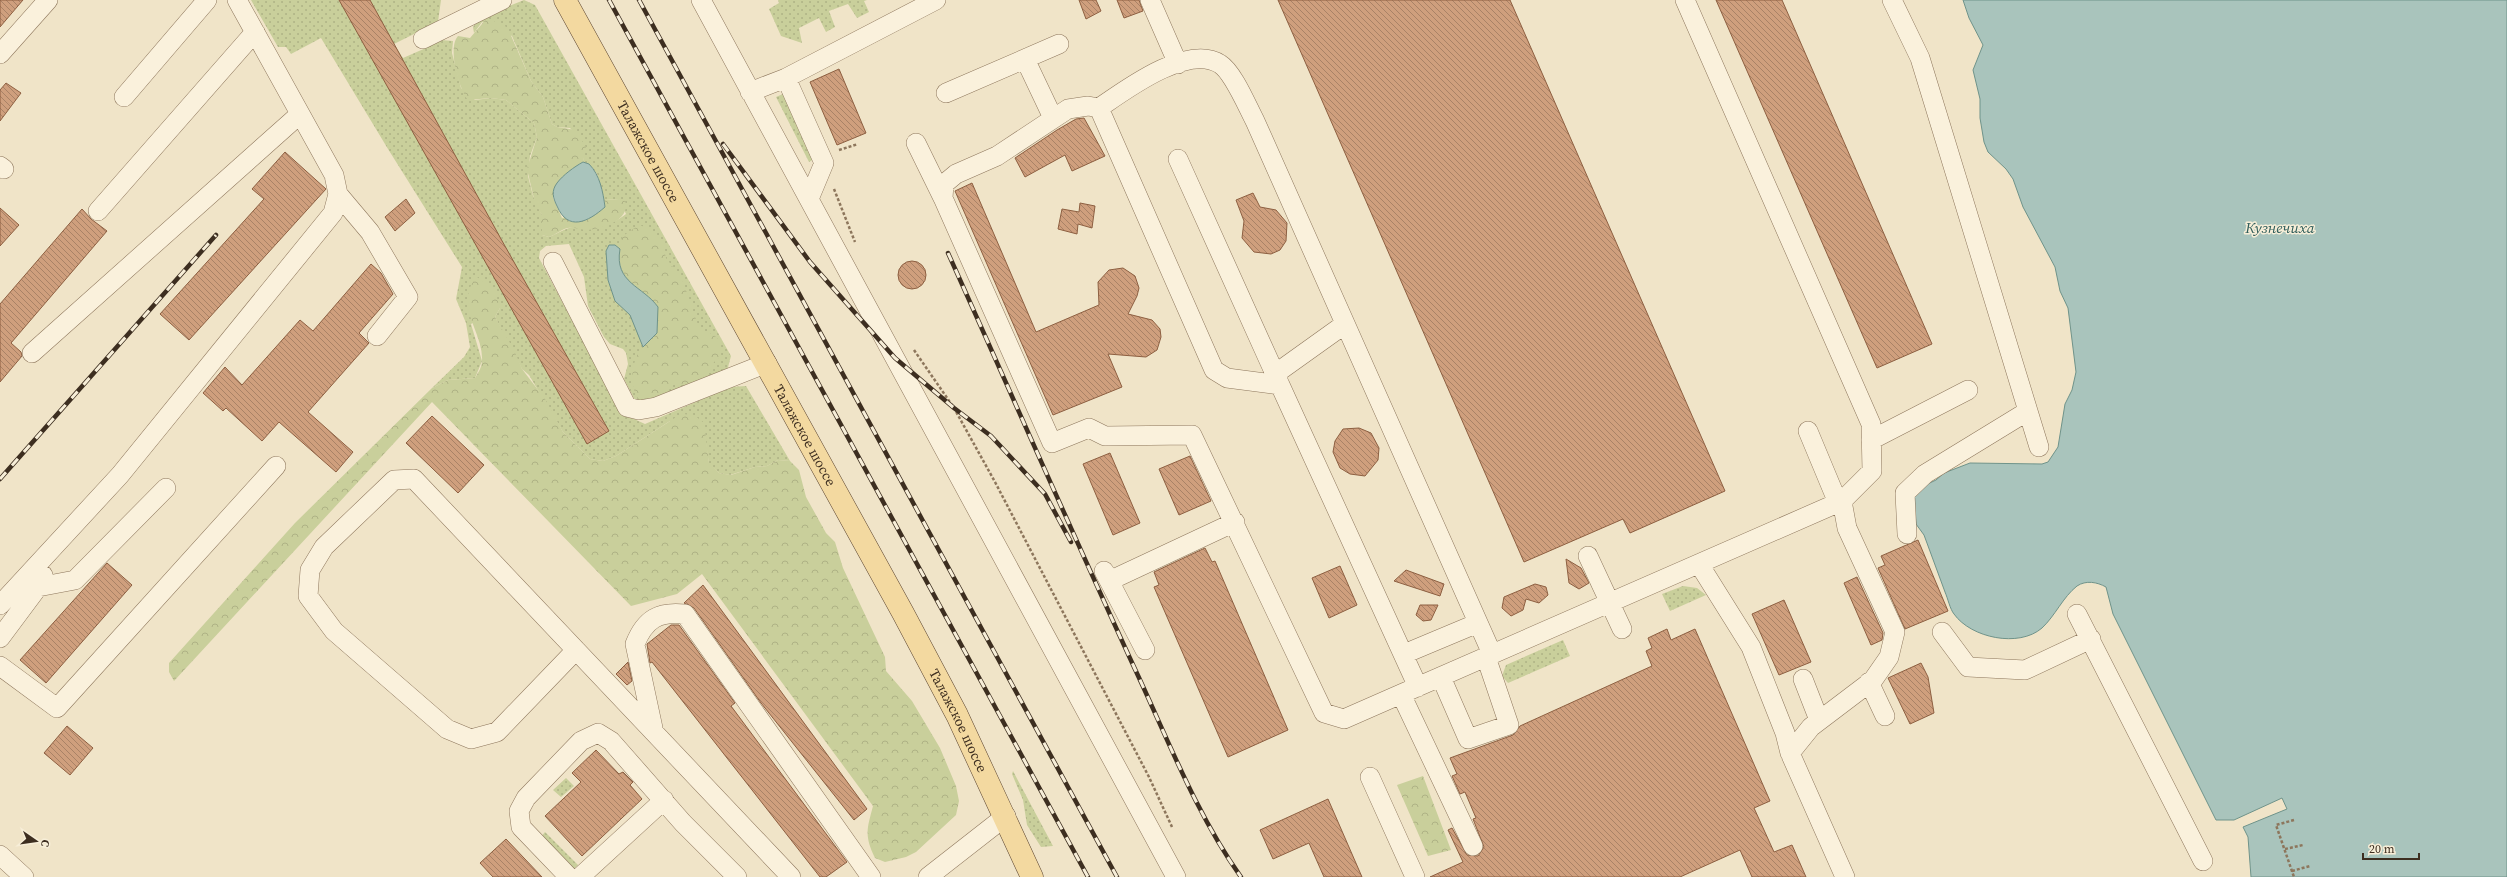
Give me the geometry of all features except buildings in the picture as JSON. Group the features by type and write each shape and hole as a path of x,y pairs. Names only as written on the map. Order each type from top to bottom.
{"main road":[{"name":"Талажское шоссе","path":"566,0 907,620 1006,816 1032,877"}],"street":[{"path":"0,54 48,0"},
{"path":"124,98 206,0"},
{"path":"237,0 334,175 338,194 370,232 408,297 377,336"},
{"path":"423,39 502,0"},
{"path":"701,0 1176,877"},
{"path":"750,92 786,78 916,4 936,0"},
{"path":"1150,0 1178,64"},
{"path":"916,143 943,198 1052,443 1089,428 1106,436 1192,435 1235,522 1324,714 1344,719 1840,502 1872,471 1871,424 1686,0"},
{"path":"1892,0 1920,58 2039,447"},
{"path":"98,211 255,32"},
{"path":"946,93 1059,44"},
{"path":"943,198 944,184 956,174 997,156 1068,109 1088,106 1099,108 1154,72 1178,64 1198,58 1220,63 1228,72 1255,121 1478,623 1509,725 1468,739 1441,677"},
{"path":"1025,59 1053,118"},
{"path":"786,78 829,158 809,199"},
{"path":"1099,108 1214,370 1227,378 1278,380 1345,324"},
{"path":"32,353 300,114"},
{"path":"1178,159 1418,687"},
{"path":"0,605 120,475 328,219 332,213 338,194"},
{"path":"553,262 627,407 639,410 656,407 767,364"},
{"path":"1871,440 1968,390"},
{"path":"1907,534 1905,493 1925,474 2028,411"},
{"path":"1790,753 1811,727 1869,682 1889,657 1895,632 1847,528 1840,502 1808,431"},
{"path":"0,666 57,708 276,466"},
{"path":"576,650 497,732 471,739 447,729 334,631 308,596 310,570 324,547 394,480 414,479 653,729 791,877"},
{"path":"38,587 76,580 166,488"},
{"path":"1145,650 1106,576 1235,522"},
{"path":"0,638 38,587 57,544"},
{"path":"1588,556 1622,629"},
{"path":"1699,564 1751,647 1785,733 1790,753 1845,877"},
{"path":"653,729 635,644 653,617 668,612 685,614 871,877"},
{"path":"2077,614 2203,861"},
{"path":"1404,654 1478,623"},
{"path":"1942,632 1968,667 2025,670 2090,639"},
{"path":"1802,679 1819,720"},
{"path":"1869,682 1885,716"},
{"path":"1401,694 1474,846"},
{"path":"569,877 520,827 519,811 526,798 581,741 598,733 610,741 737,877"},
{"path":"1370,777 1415,877"},
{"path":"580,877 664,800"},
{"path":"928,877 1006,816"},
{"path":"0,855 20,876"}],"path":[{"path":"858,144 829,158 858,248"},
{"path":"912,348 954,408 995,482 1149,777"},
{"path":"2294,820 2276,825 2294,877"},
{"path":"2284,849 2303,845"},
{"path":"2292,872 2310,866"}],"green space":[{"path":"251,0 441,0 438,22 394,44 403,58 441,40 453,41 452,53 461,88 475,100 491,98 506,100 534,123 537,137 530,156 528,176 533,196 542,215 542,235 549,237 569,228 612,222 626,214 619,199 604,200 597,174 589,164 583,162 584,147 578,137 570,128 557,127 552,124 543,97 531,81 512,36 482,22 474,33 473,27 480,18 524,0 535,5 731,356 727,371 637,404 624,379 628,364 626,353 623,349 610,344 604,337 588,306 584,277 569,244 546,246 540,251 539,258 621,413 645,424 730,387 746,386 790,461 778,460 767,466 755,467 730,475 719,473 709,464 703,423 670,421 616,456 603,461 590,459 563,432 529,375 522,369 495,317 500,308 471,324 482,361 475,378 448,380 432,388 464,357 470,347 466,323 456,299 462,267 321,38 291,54 286,47 278,47"},
{"path":"778,0 867,0 864,1 869,12 857,18 848,4 829,11 835,27 826,32 819,18 799,28 802,43 781,36 769,9 779,3"},
{"path":"487,18 505,26 509,31 531,81 543,97 552,124 557,127 576,130 586,148 583,162 573,170 553,198 562,218 605,207 604,200 619,199 625,201 626,208 624,213 614,222 601,228 587,230 568,228 549,237 542,235 542,215 535,203 527,169 537,137 534,123 506,100 491,98 468,100 458,78 454,59 455,42 458,36 470,38"},
{"path":"783,94 814,159 809,162 776,97"},
{"path":"639,225 645,227 663,245 666,258 682,279 698,325 701,330 715,336 721,347 720,358 714,362 711,369 703,379 673,385 663,397 642,402 637,397 634,390 632,375 633,367 643,346 657,333 658,307 653,301 637,290 629,282 622,270 619,256 620,243 623,236"},
{"path":"477,277 494,289 500,308 495,317 514,350 522,369 545,399 563,432 590,459 603,461 616,456 681,414 694,415 704,423 709,463 719,473 731,475 755,467 767,466 778,460 790,461 799,470 806,497 826,533 835,542 843,568 885,657 886,671 912,701 940,748 956,786 959,801 956,815 916,852 906,857 885,862 875,858 868,838 868,826 873,806 702,574 677,594 631,606 432,402 174,681 169,672 169,663 295,523 432,388 448,380 475,378 480,370 482,361 479,339 468,308 468,297 470,287"},
{"path":"1683,586 1697,588 1706,595 1670,611 1662,594"},
{"path":"1563,640 1570,656 1508,683 1502,676 1506,665"},
{"path":"1013,771 1053,846 1041,847 1027,825 1023,800 1012,774"},
{"path":"1423,776 1451,850 1428,856 1397,785"},
{"path":"566,778 574,786 561,797 553,790"},
{"path":"545,832 578,865 573,870 541,837"}],"water":[{"name":"Кузнечиха","path":"1963,0 2507,0 2507,877 2251,877 2248,837 2243,827 2287,809 2282,798 2234,820 2216,820 2113,614 2106,587 2092,582 2080,584 2072,590 2042,628 2021,638 1996,638 1983,634 1972,629 1954,614 1950,607 1924,535 1916,524 1913,491 1936,480 1944,473 1970,463 2042,464 2048,462 2058,447 2065,404 2072,390 2076,372 2068,308 2060,291 2055,267 2023,207 2013,179 2006,169 1988,152 1984,142 1980,118 1980,99 1973,70 1983,45 1969,18"},
{"path":"583,162 589,164 596,173 602,190 605,207 592,217 579,222 573,222 562,214 554,200 553,192 555,186 562,177"},
{"path":"609,245 615,245 620,249 619,260 625,277 658,307 657,333 643,347 630,315 615,301 608,280 606,251"}],"railway":[{"path":"609,0 1088,877"},
{"path":"639,0 1117,877"},
{"path":"723,144 810,262 895,358 954,408 991,436 1045,494 1071,542"},
{"path":"0,479 216,235"},
{"path":"948,253 1183,775 1210,827 1241,877"}]}
